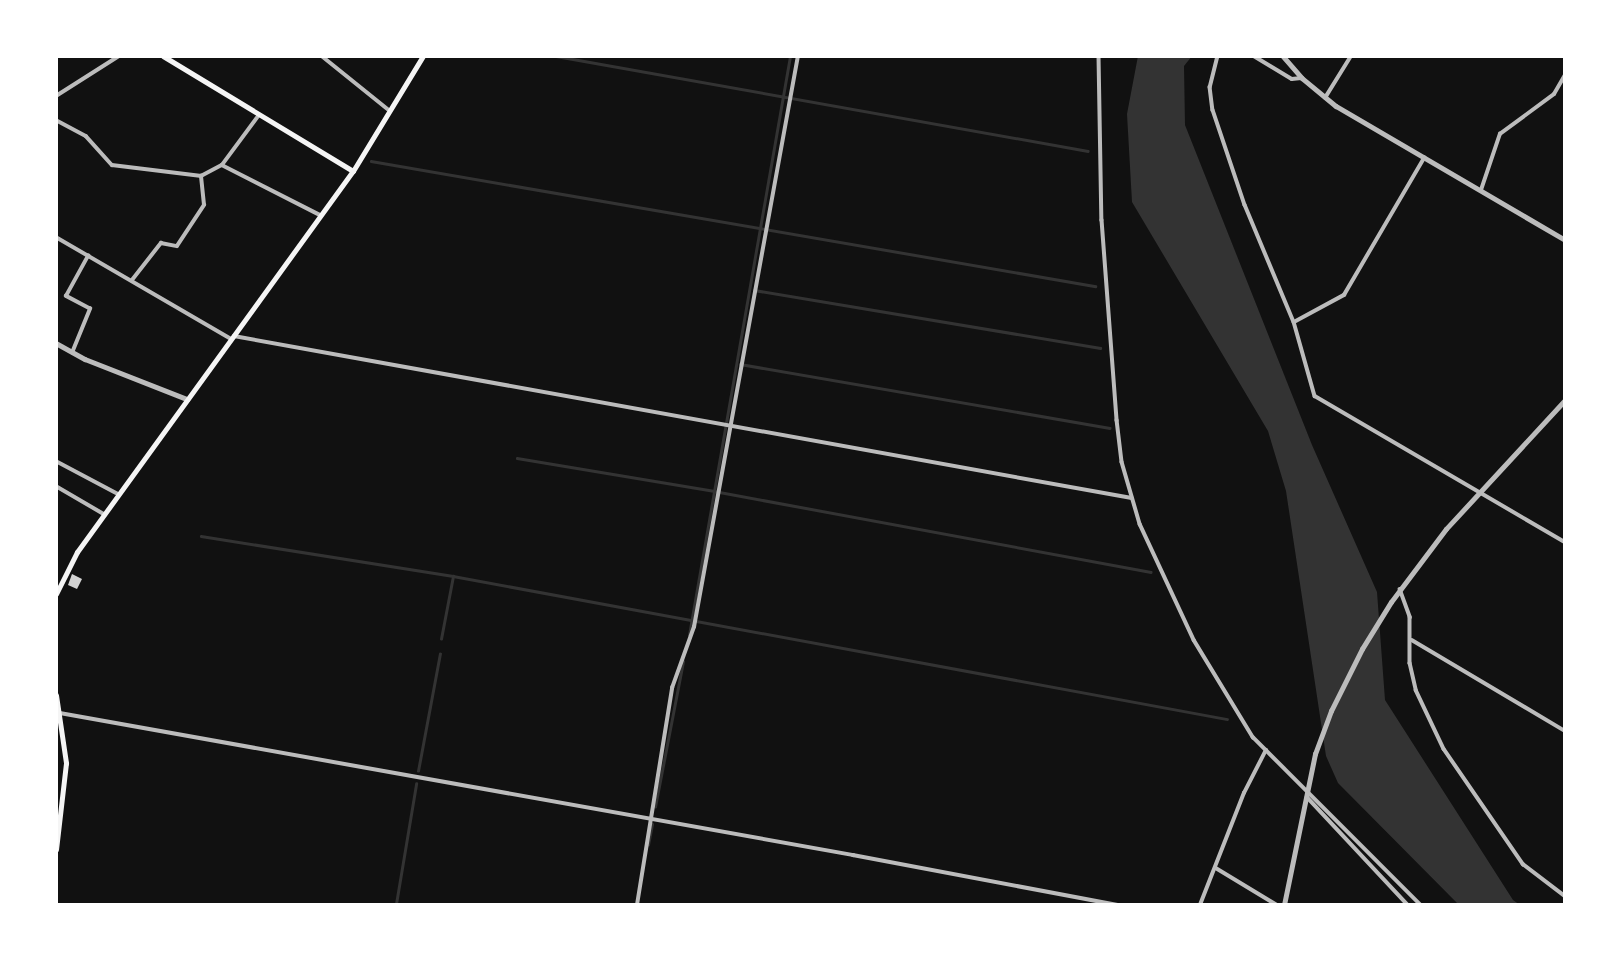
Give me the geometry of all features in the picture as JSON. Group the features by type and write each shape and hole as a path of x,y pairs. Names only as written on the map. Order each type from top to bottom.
{"main road":[{"path":"163,56 353,172"},
{"path":"56,594 69,564 118,494 353,172 424,56"},
{"path":"56,695 66,763 56,846"}],"street":[{"path":"56,96 118,56"},
{"path":"322,56 391,112"},
{"path":"637,905 672,688 694,627 733,427 798,56"},
{"path":"1099,56 1102,220 1117,420 1122,463 1152,551 1194,640 1250,733 1421,905"},
{"path":"1219,56 1211,78 1213,110 1245,205 1294,322 1315,396 1565,542"},
{"path":"1254,56 1292,79 1302,78"},
{"path":"1283,56 1302,78 1325,98 1565,240"},
{"path":"1325,98 1351,56"},
{"path":"1481,191 1500,134 1554,94 1565,75"},
{"path":"56,120 86,136 112,165 201,176 222,165 259,115"},
{"path":"1294,322 1344,295 1424,158"},
{"path":"222,165 321,216"},
{"path":"132,280 161,243 177,246 183,238 204,205 201,176"},
{"path":"56,237 232,338 1132,498"},
{"path":"72,353 90,309 66,296 88,256"},
{"path":"56,343 72,353 187,399"},
{"path":"1284,905 1315,754 1342,687 1391,602 1446,529 1565,400"},
{"path":"56,461 118,494"},
{"path":"56,486 104,514"},
{"path":"1401,589 1409,610 1412,640 1410,663 1416,690 1444,749 1523,864 1565,896"},
{"path":"1412,640 1565,731"},
{"path":"60,713 1117,905"},
{"path":"1200,905 1244,793 1266,750"},
{"path":"1307,797 1408,905"},
{"path":"1216,867 1277,905"}],"shaded area":[{"path":"1138,56 1192,56 1184,66 1185,125 1312,445 1377,592 1385,700 1513,900 1520,905 1459,905 1338,783 1326,756 1286,491 1268,431 1132,202 1127,114"}],"building":[{"path":"72,574 82,579 77,589 68,585"}],"waterway":[{"path":"556,56 1088,151"},
{"path":"689,635 790,56"},
{"path":"371,161 1095,286"},
{"path":"754,290 1100,348"},
{"path":"740,364 1110,428"},
{"path":"517,458 714,491 1151,572"},
{"path":"201,536 453,576 1227,719"},
{"path":"441,639 453,576"},
{"path":"418,771 440,654"},
{"path":"655,807 683,662"},
{"path":"396,904 416,784"},
{"path":"648,845 652,824"}]}
